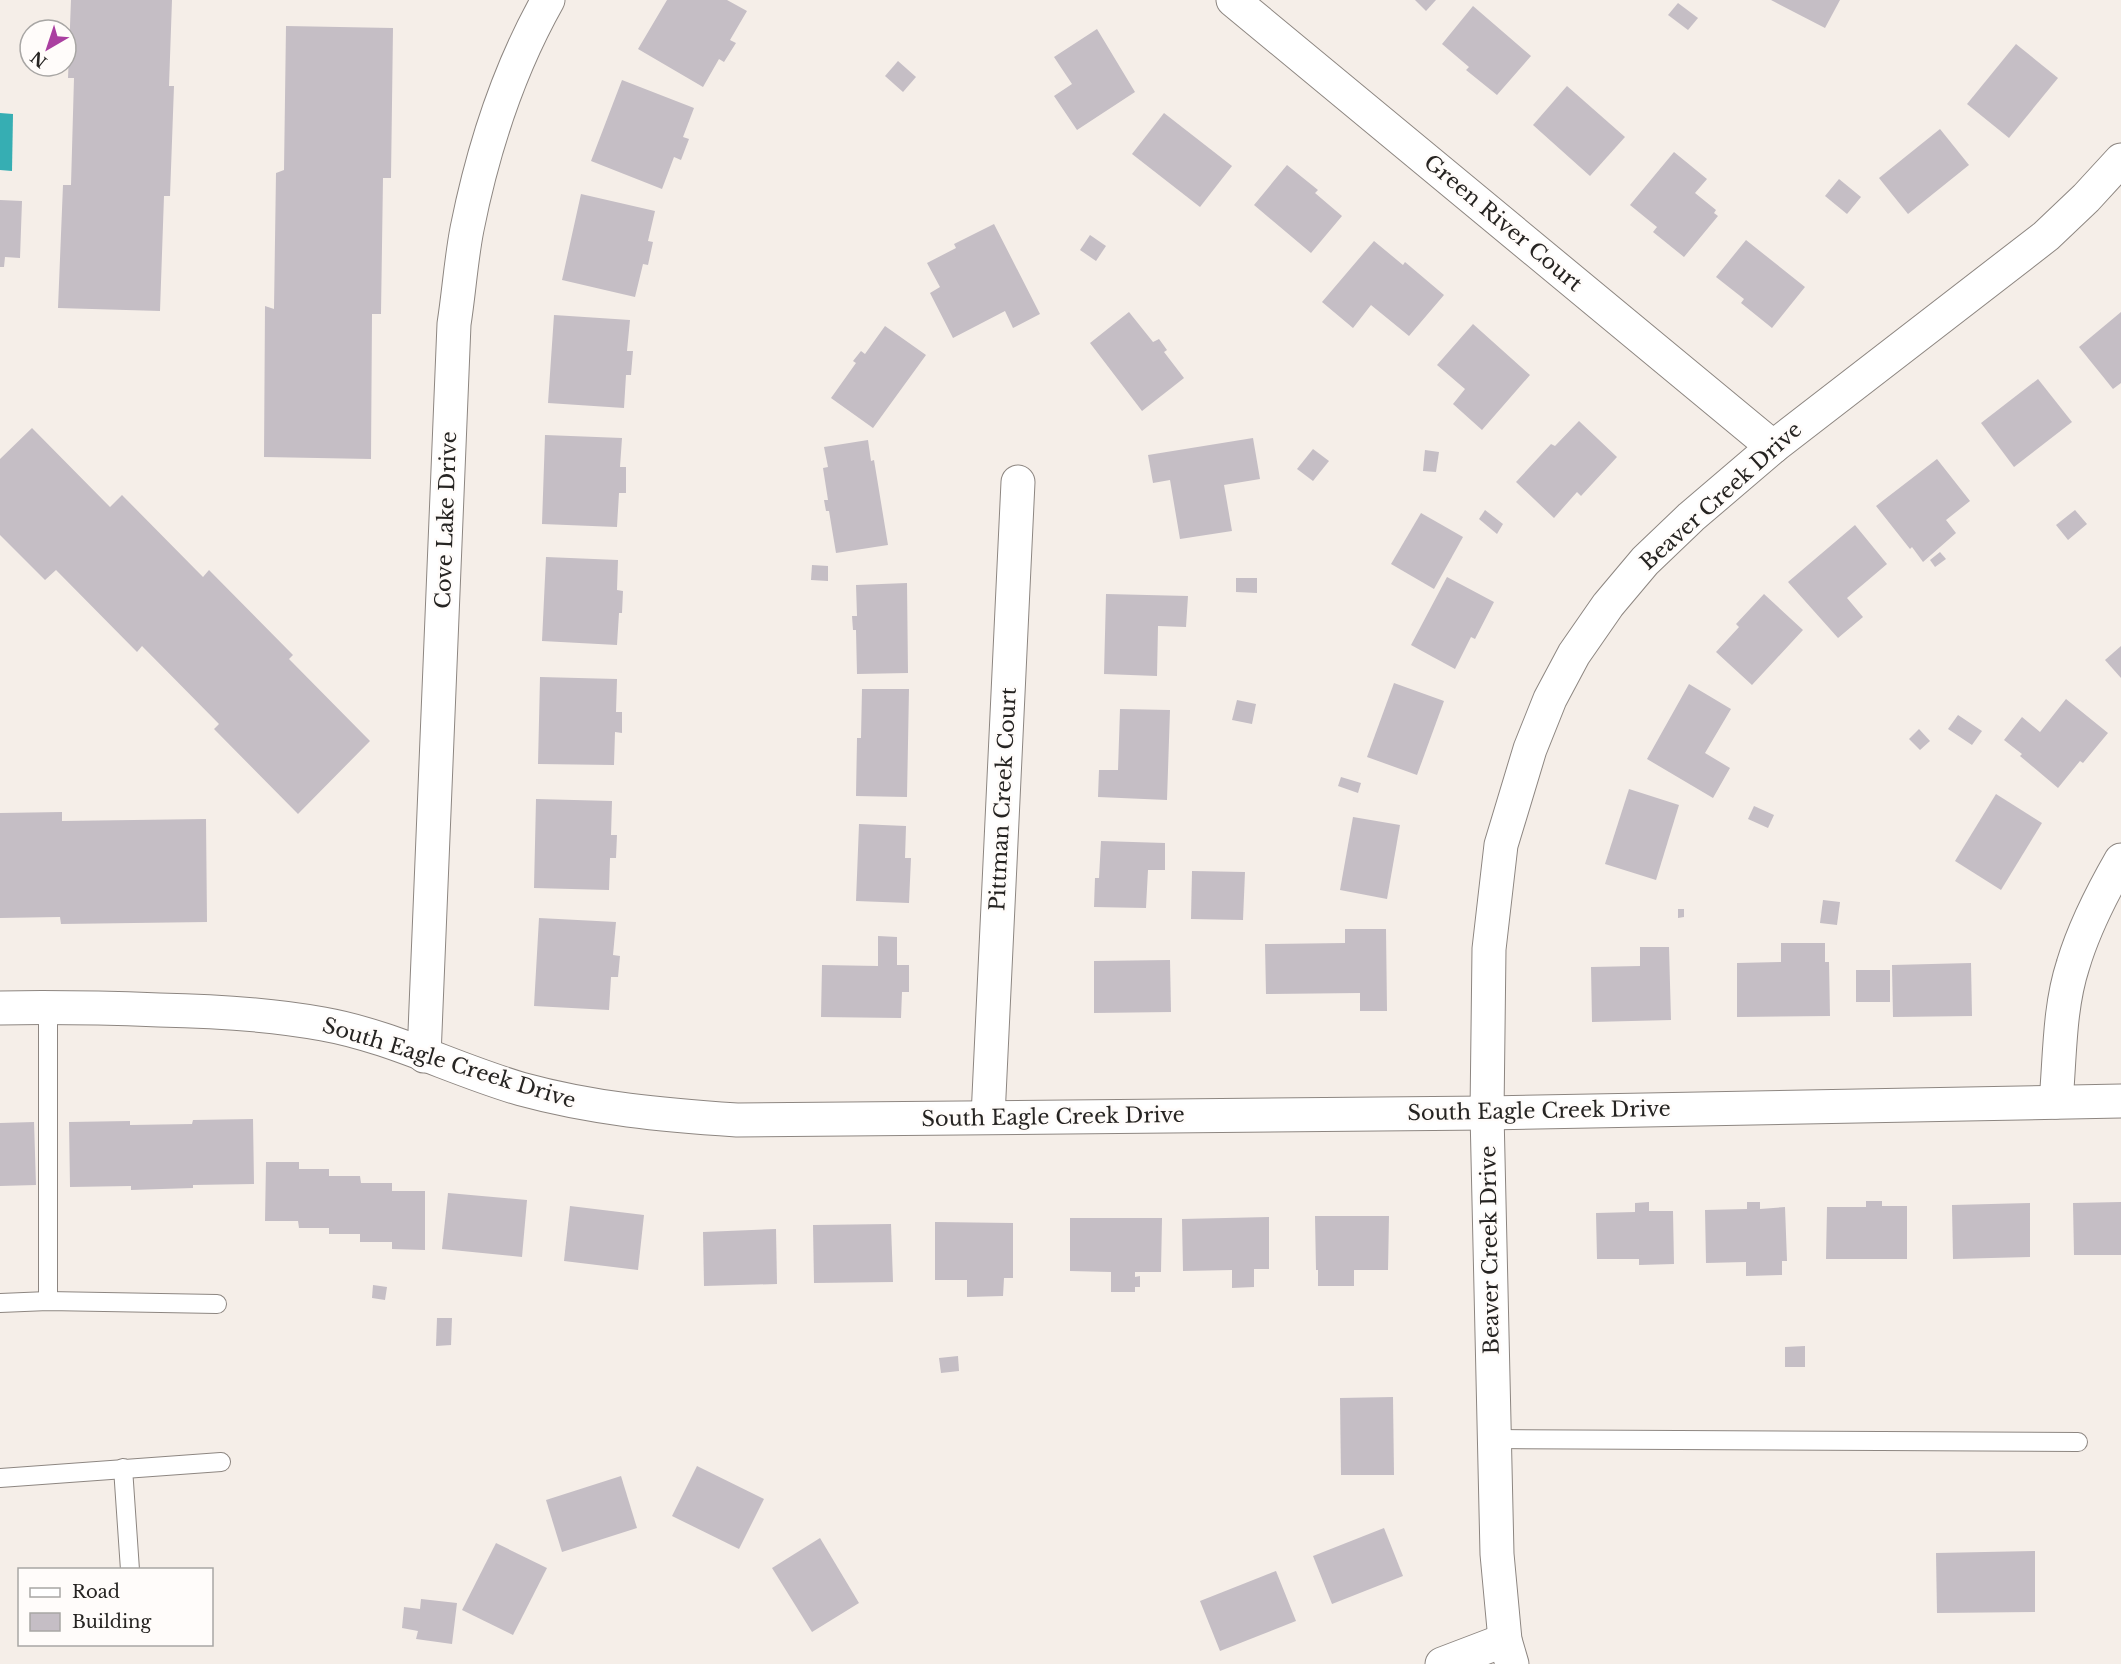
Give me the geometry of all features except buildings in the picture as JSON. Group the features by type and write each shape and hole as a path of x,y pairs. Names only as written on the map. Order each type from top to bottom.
{"street":[{"name":"Cove Lake Drive","path":"424,1056 454,324 467,229 495,116 528,36 548,0"},
{"name":"Green River Court","path":"1233,0 1773,447"},
{"name":"Beaver Creek Drive","path":"1508,1652 1497,1554 1493,1439 1487,1113 1489,949 1501,845 1530,749 1551,699 1574,654 1608,605 1645,561 1691,517 1773,447 2046,236 2121,160"},
{"name":"Pittman Creek Court","path":"988,1117 1018,482"},
{"path":"2056,1102 2062,1021 2073,966 2089,922 2121,860"},
{"name":"South Eagle Creek Drive","path":"0,1008 48,1007 225,1012 323,1024 372,1037 474,1075 523,1089 651,1115 737,1120 1487,1113 2121,1101"},
{"path":"1442,1664 1508,1652"}],"lane":[{"path":"48,1007 48,1301"},
{"path":"0,1303 48,1301 217,1304"},
{"path":"1493,1439 2078,1442"},
{"path":"0,1478 221,1462"},
{"path":"123,1468 130,1568"}],"water":[{"path":"0,113 13,114 12,171 0,170"}]}
